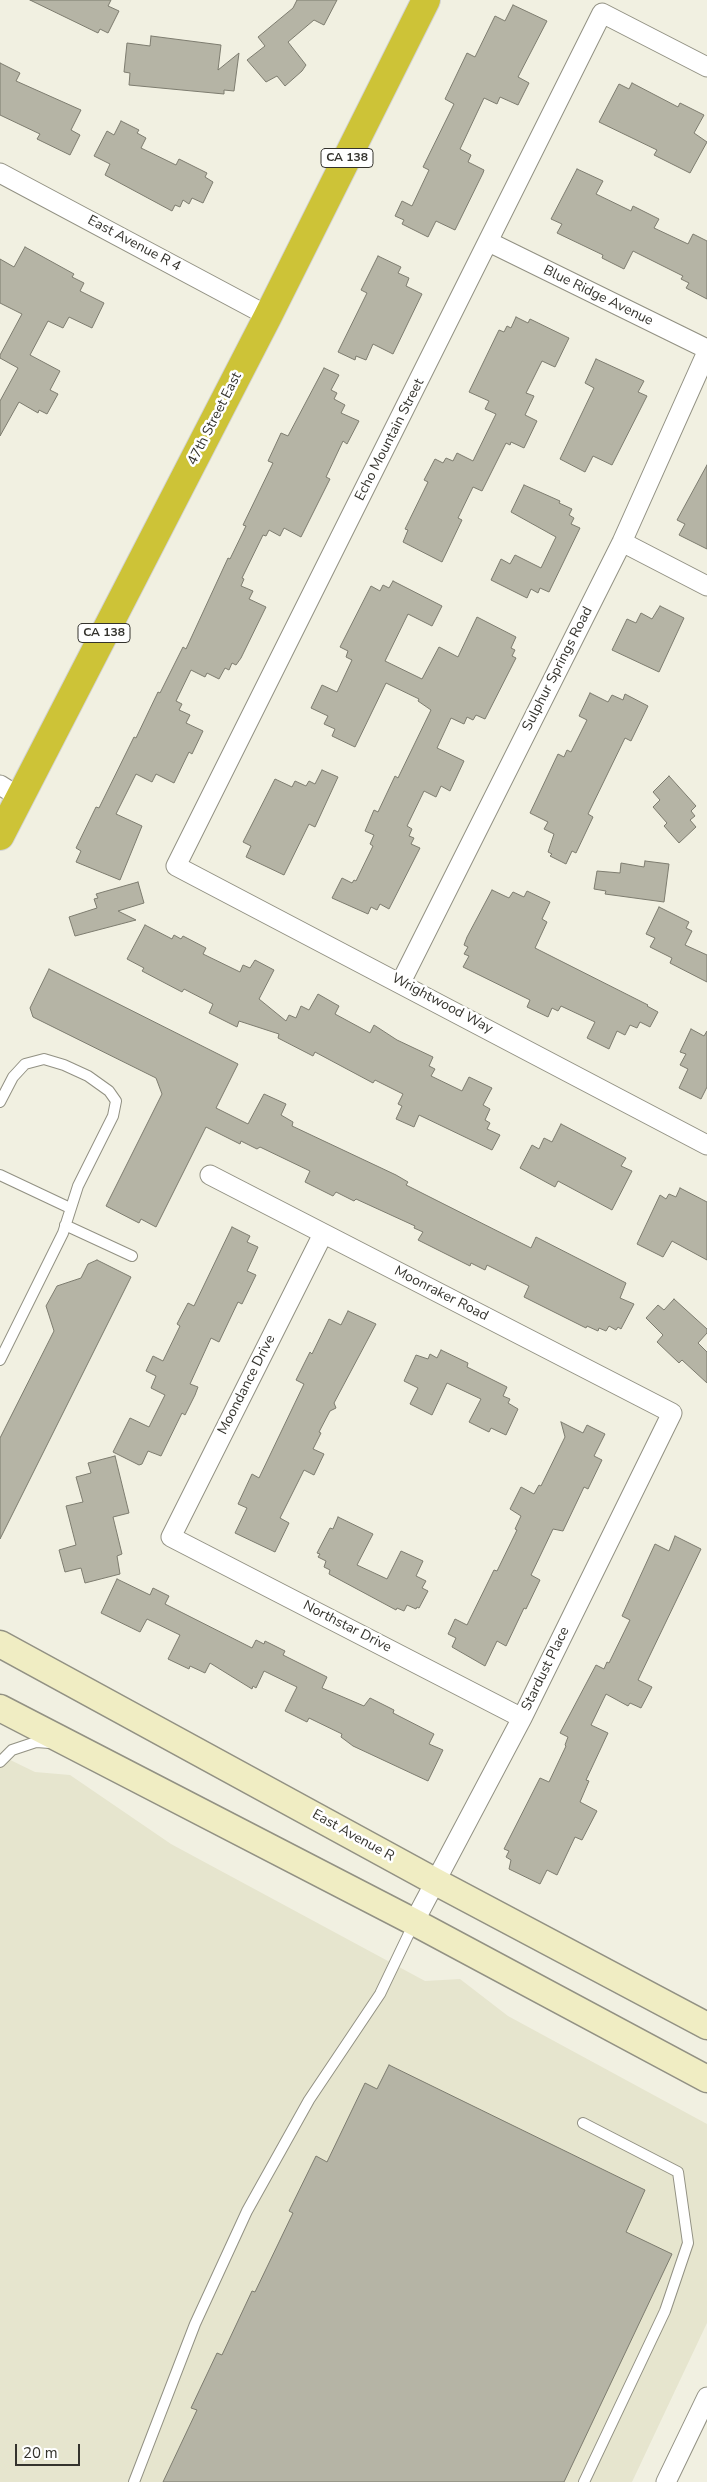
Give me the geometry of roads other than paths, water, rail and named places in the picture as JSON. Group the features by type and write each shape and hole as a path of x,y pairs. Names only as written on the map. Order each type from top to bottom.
{"highway":[{"name":"47th Street East","path":"0,836 10,791 268,316 426,0"}],"main road":[{"name":"East Avenue R","path":"0,1644 436,1882 707,2026"},
{"path":"0,1708 414,1922 707,2079"}],"street":[{"name":"Echo Mountain Street","path":"176,866 602,13 707,66"},
{"name":"East Avenue R 4","path":"0,173 268,316"},
{"name":"Blue Ridge Avenue","path":"489,242 707,351"},
{"name":"Sulphur Springs Road","path":"401,982 622,542 707,351"},
{"path":"622,542 707,586"},
{"name":"Wrightwood Way","path":"176,866 401,982 707,1145"},
{"name":"Moonraker Road","path":"210,1175 672,1413"},
{"name":"Moondance Drive","path":"172,1537 323,1234"},
{"name":"Stardust Place","path":"414,1922 522,1718 672,1413"},
{"name":"Northstar Drive","path":"172,1537 522,1718"},
{"path":"666,2482 707,2397"}],"lane":[{"path":"0,1102 13,1076 24,1064 44,1059 64,1065 88,1076 108,1091 116,1101 113,1116 81,1178 65,1225 0,1360"},
{"path":"0,1175 70,1208"},
{"path":"65,1225 132,1256"},
{"path":"0,1762 12,1750 36,1742 71,1746"},
{"path":"134,2482 195,2324 247,2211 309,2100 380,1994 414,1922"},
{"path":"583,2122 678,2172 688,2243 665,2311 584,2482"}]}
